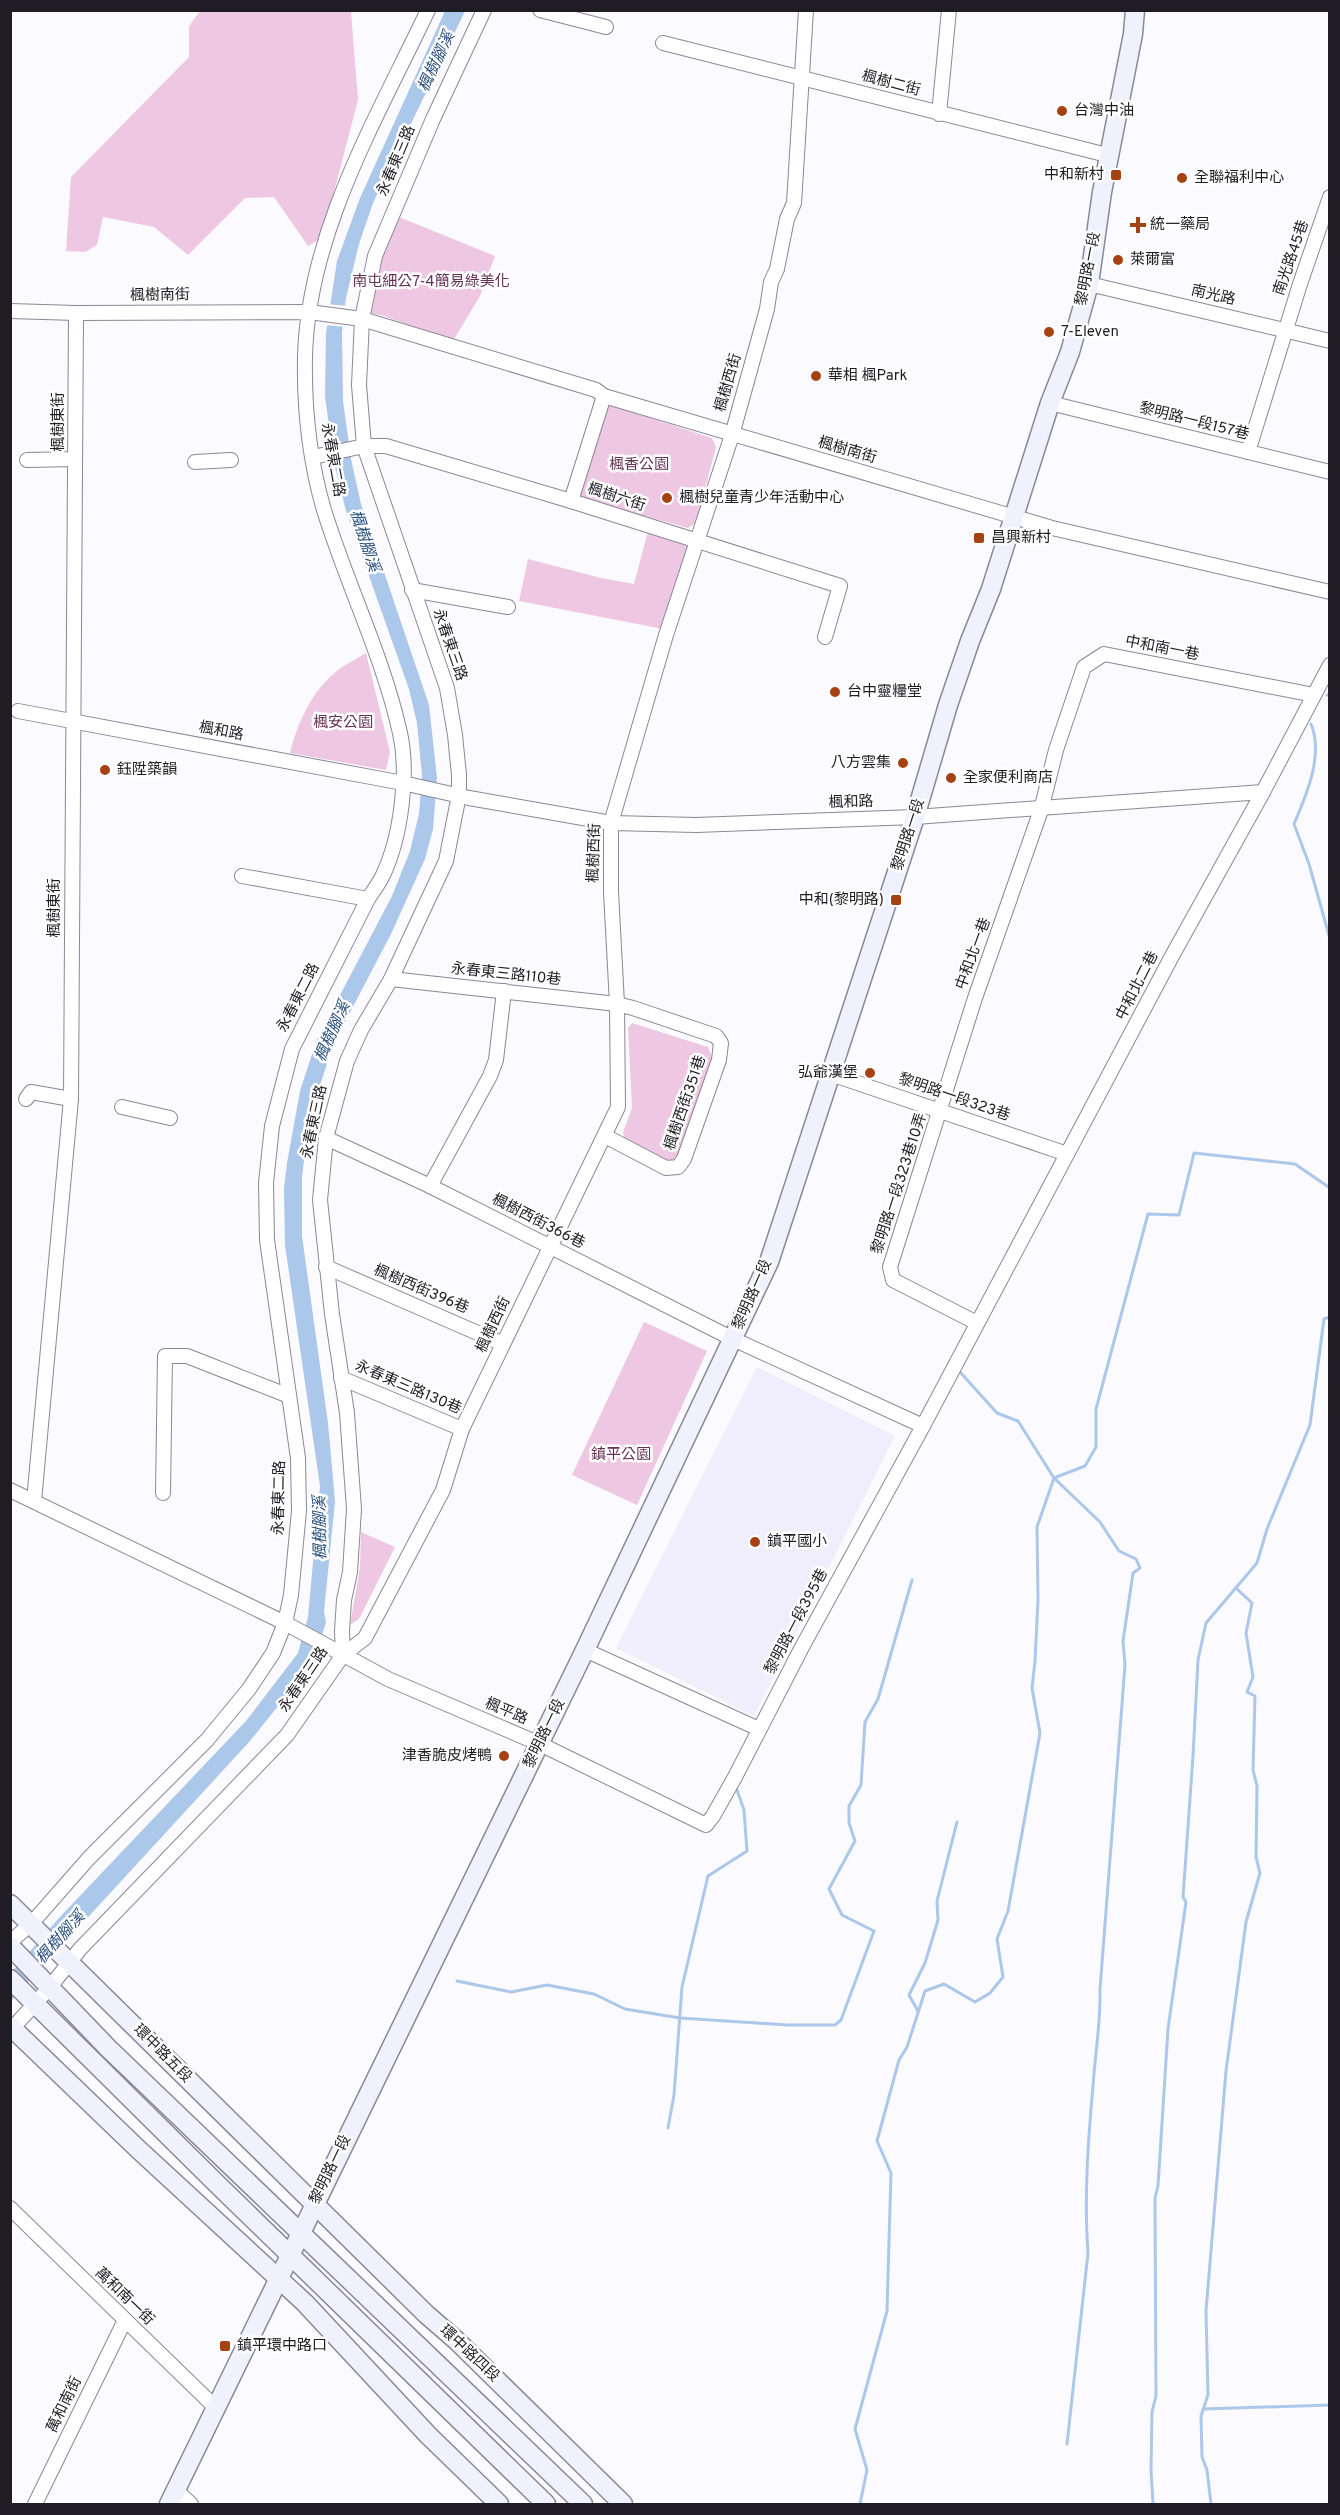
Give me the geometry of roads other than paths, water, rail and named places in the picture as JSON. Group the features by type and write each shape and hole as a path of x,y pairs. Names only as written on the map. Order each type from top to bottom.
{"street":[{"name":"永春東二路","path":"11,1945 33,1926 89,1858 135,1814 221,1723 249,1689 273,1653 285,1623 291,1595 299,1511 298,1458 267,1240 266,1183 273,1126 292,1049 368,899 383,876 410,785 400,734 381,667 325,513 313,457 305,400 305,355 309,312 327,231 368,135 428,10"},
{"name":"永春東三路","path":"11,2028 68,1962 166,1857 287,1735 338,1652 350,1572 354,1509 353,1472 326,1267 320,1200 326,1138 347,1061 361,1030 391,979 446,861 459,795 455,735 447,688 364,446 360,385 362,319 375,256 433,118 484,10"},
{"path":"540,10 606,27"},
{"name":"楓樹西街","path":"338,1652 365,1638 443,1491 462,1429 618,1107 611,823 696,541 732,435 767,309 782,238 794,203 806,10"},
{"path":"939,114 949,10"},
{"name":"黎明路一段","path":"173,2498 540,1744 769,1262 915,817 948,705 991,589 1012,517 1070,352 1089,284 1102,192 1111,156 1133,34 1135,10"},
{"name":"楓樹二街","path":"663,43 1111,156"},
{"name":"南光路45巷","path":"1248,452 1329,197"},
{"name":"南光路","path":"1089,284 1329,340"},
{"name":"楓樹南街","path":"10,311 309,312 362,319 596,390 603,396 1012,517 1329,592"},
{"name":"楓樹東街","path":"34,1501 71,1099 76,313"},
{"path":"571,501 603,396"},
{"name":"黎明路一段157巷","path":"1050,404 1329,472"},
{"name":"楓樹六街","path":"313,457 364,446 386,446 571,501 840,586 825,638"},
{"path":"27,460 75,459"},
{"path":"195,462 231,460"},
{"path":"412,590 508,607"},
{"name":"中和南一巷","path":"1041,810 1056,750 1084,667 1104,654 1314,695"},
{"name":"中和北二巷","path":"977,1323 1329,665"},
{"name":"楓和路","path":"18,711 611,823 696,825 915,817 1041,810 1263,792"},
{"name":"中和北一巷","path":"941,1110 975,998 1041,810"},
{"path":"242,876 368,899"},
{"name":"永春東三路110巷","path":"391,979 617,1004"},
{"path":"430,1186 490,1076 496,1060 504,991"},
{"name":"楓樹西街351巷","path":"605,1136 666,1168 678,1167 684,1159 721,1051 721,1043 716,1036 706,1031 617,1004"},
{"name":"黎明路一段323巷","path":"831,1074 1066,1154"},
{"path":"26,1100 31,1092 71,1099"},
{"path":"122,1107 170,1118"},
{"name":"黎明路一段323巷10弄","path":"941,1110 895,1248 890,1267 892,1280 977,1323"},
{"name":"楓樹西街366巷","path":"326,1138 430,1186 733,1339"},
{"name":"楓樹西街396巷","path":"326,1267 503,1344"},
{"name":"黎明路一段395巷","path":"697,1822 706,1825 713,1816 977,1323"},
{"path":"733,1339 923,1426"},
{"path":"163,1493 165,1356 187,1356 289,1396"},
{"name":"永春東三路130巷","path":"341,1378 462,1429"},
{"path":"10,1490 285,1623"},
{"name":"楓平路","path":"285,1623 388,1679 540,1744 697,1822"},
{"path":"585,1650 759,1729"},
{"name":"環中路五段","path":"10,1904 315,2204"},
{"path":"11,1945 108,2048 302,2233"},
{"path":"10,1979 546,2505"},
{"path":"11,2028 305,2303 428,2435 499,2505"},
{"name":"環中路四段","path":"315,2204 624,2505"},
{"name":"萬和南一街","path":"10,2208 216,2408"},
{"name":"環中路四段","path":"302,2233 583,2505"},
{"name":"萬和南街","path":"35,2505 124,2320"},
{"path":"173,2498 191,2505"}],"water":[{"name":"楓樹腳溪","path":"445,11 465,11 373,203 359,244 346,298 342,332 343,401 351,459 361,504 429,705 437,778 433,829 425,859 391,934 333,1045 309,1120 302,1177 302,1236 328,1423 335,1501 324,1612 326,1622 315,1660 250,1741 11,2001 11,1973 58,1919 246,1721 298,1653 308,1617 320,1486 285,1245 284,1188 287,1163 300,1091 317,1039 392,896 410,851 419,814 422,775 417,723 409,689 346,511 334,463 325,396 326,333 337,261 360,198"}],"waterway":[{"path":"1311,724 1316,749 1312,775 1294,824 1309,864 1330,939"},
{"path":"860,2504 867,2470 855,2429 887,2311 891,2173 877,2141 899,2060 907,2047 925,1991 944,1984 975,2002 990,1993 1003,1977 997,1939 1008,1911 1040,1733 1032,1688 1038,1600 1037,1527 1054,1478 1085,1466 1096,1447 1096,1409 1148,1214 1179,1215 1194,1153 1295,1164 1330,1188"},
{"path":"1153,2504 1152,2412 1156,2396 1155,2198 1158,2186 1168,2029 1186,1902 1183,1897 1198,1660 1206,1623 1257,1563 1267,1529 1310,1425 1324,1319 1330,1317"},
{"path":"960,1372 997,1413 1018,1421 1054,1478 1100,1522 1119,1551 1136,1559 1140,1568 1133,1573 1123,1641 1125,1665 1088,2149 1086,2211 1088,2253 1067,2444"},
{"path":"457,1981 511,1992 547,1985 594,1994 625,2009 680,2018 787,2025 835,2025 841,2020 874,1931 842,1915 829,1889 855,1841 849,1823 849,1806 861,1785 865,1722 878,1699 912,1580"},
{"path":"1211,2504 1207,2470 1202,2457 1201,2416 1208,2395 1206,2311 1226,2071 1246,1922 1260,1873 1256,1857 1257,1786 1253,1770 1255,1696 1247,1692 1253,1677 1246,1633 1252,1603 1236,1588"},
{"path":"668,2128 674,2095 682,1987 708,1876 747,1851 744,1810 737,1790"},
{"path":"918,2011 909,1995 925,1963 938,1920 937,1901 957,1822"},
{"path":"1203,2409 1330,2405"}],"place":[{"name":"台灣中油","path":"1062,111"},
{"name":"中和新村","path":"1116,175"},
{"name":"全聯福利中心","path":"1182,178"},
{"name":"統一藥局","path":"1138,225"},
{"name":"萊爾富","path":"1118,260"},
{"name":"7-Eleven","path":"1049,332"},
{"name":"華相 楓Park","path":"816,376"},
{"name":"楓樹兒童青少年活動中心","path":"667,498"},
{"name":"昌興新村","path":"979,538"},
{"name":"台中靈糧堂","path":"835,692"},
{"name":"八方雲集","path":"903,763"},
{"name":"鈺陞築韻","path":"105,770"},
{"name":"全家便利商店","path":"951,778"},
{"name":"中和(黎明路)","path":"896,900"},
{"name":"弘爺漢堡","path":"870,1073"},
{"name":"鎮平國小","path":"755,1542"},
{"name":"津香脆皮烤鴨","path":"504,1756"},
{"name":"鎮平環中路口","path":"225,2346"}],"park label":[{"name":"南屯細公7-4簡易綠美化","path":"431,282"},
{"name":"楓香公園","path":"639,465"},
{"name":"楓安公園","path":"343,723"},
{"name":"鎮平公園","path":"621,1455"}]}
